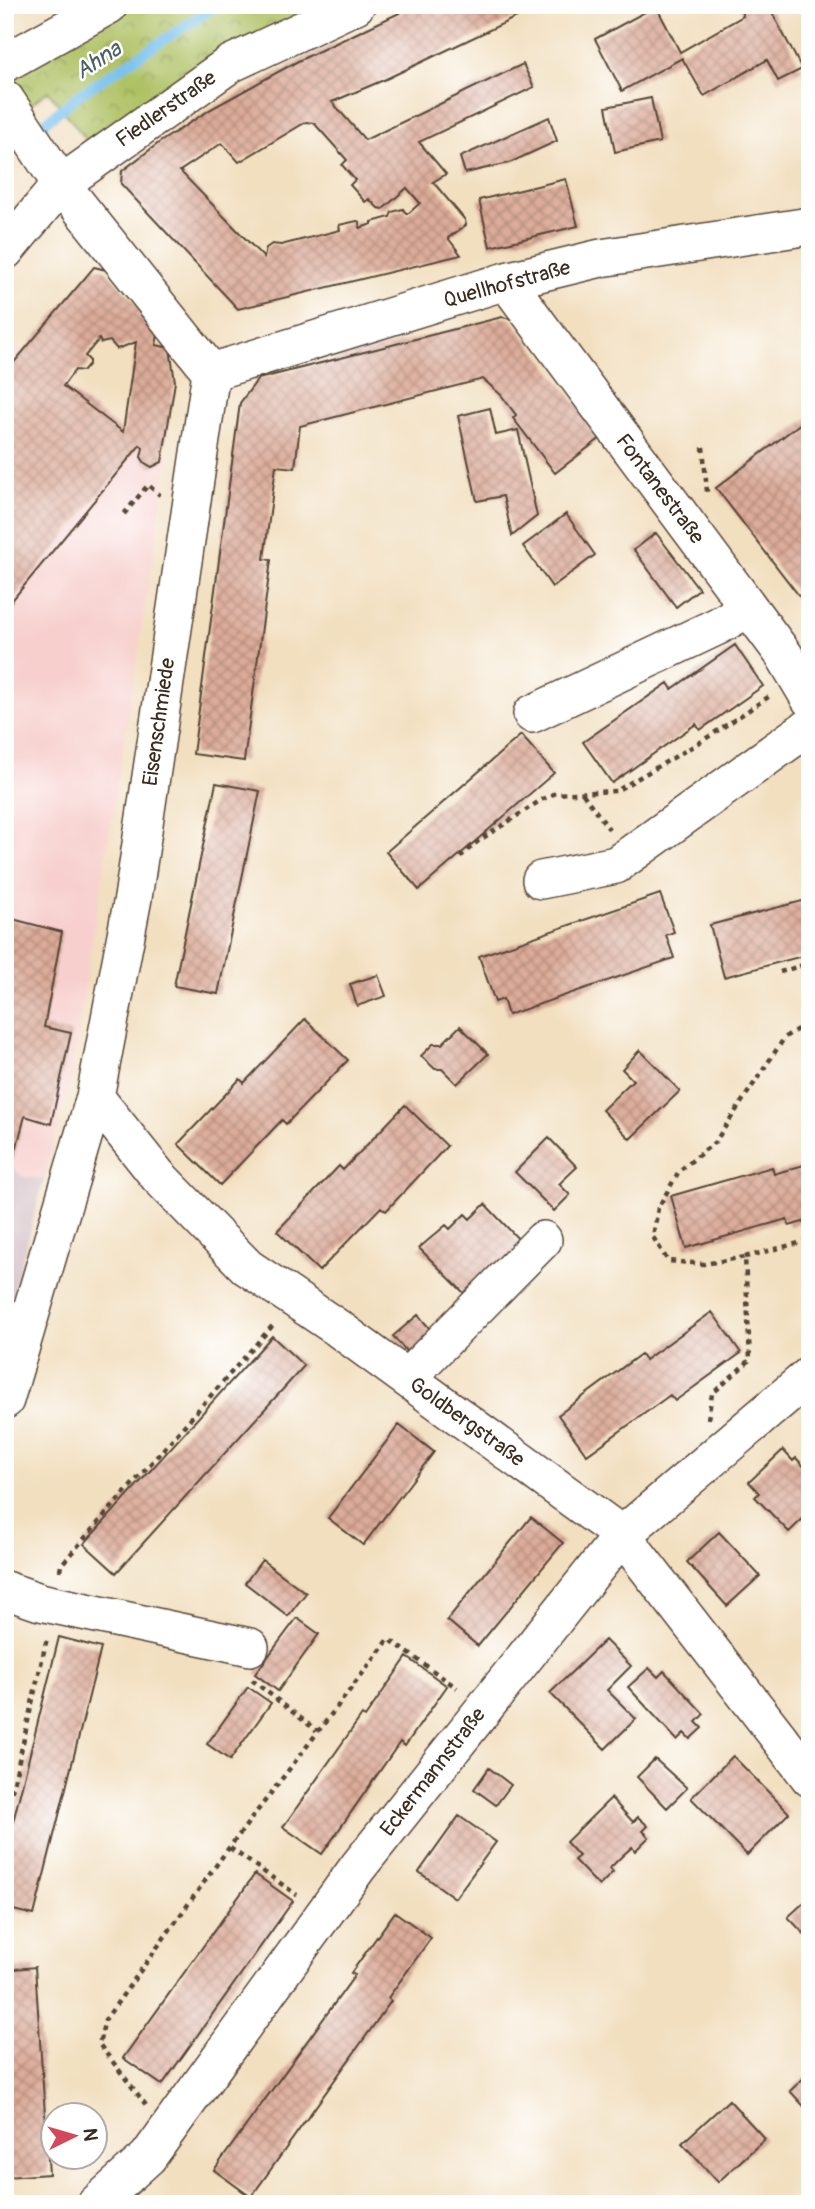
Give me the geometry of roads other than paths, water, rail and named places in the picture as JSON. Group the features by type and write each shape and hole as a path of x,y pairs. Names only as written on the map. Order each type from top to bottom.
{"street":[{"path":"5,63 109,5"},
{"name":"Fiedlerstraße","path":"5,251 56,177 230,64 355,5"},
{"path":"10,108 56,177 211,372"},
{"name":"Quellhofstraße","path":"211,372 506,281 601,258 810,226"},
{"name":"Fontanestraße","path":"506,281 784,655 803,688"},
{"name":"Eisenschmiede","path":"5,1400 95,1097 133,898 211,372"},
{"path":"532,714 718,626 749,608"},
{"path":"541,880 616,865 810,726"},
{"name":"Goldbergstraße","path":"95,1097 158,1176 247,1267 407,1377 622,1535 810,1778"},
{"path":"407,1377 543,1240"},
{"name":"Eckermannstraße","path":"96,2204 148,2157 358,1867 622,1535 810,1375"},
{"path":"5,1590 252,1664"}],"waterway":[{"name":"Ahna","path":"5,155 80,94 218,5"}]}
